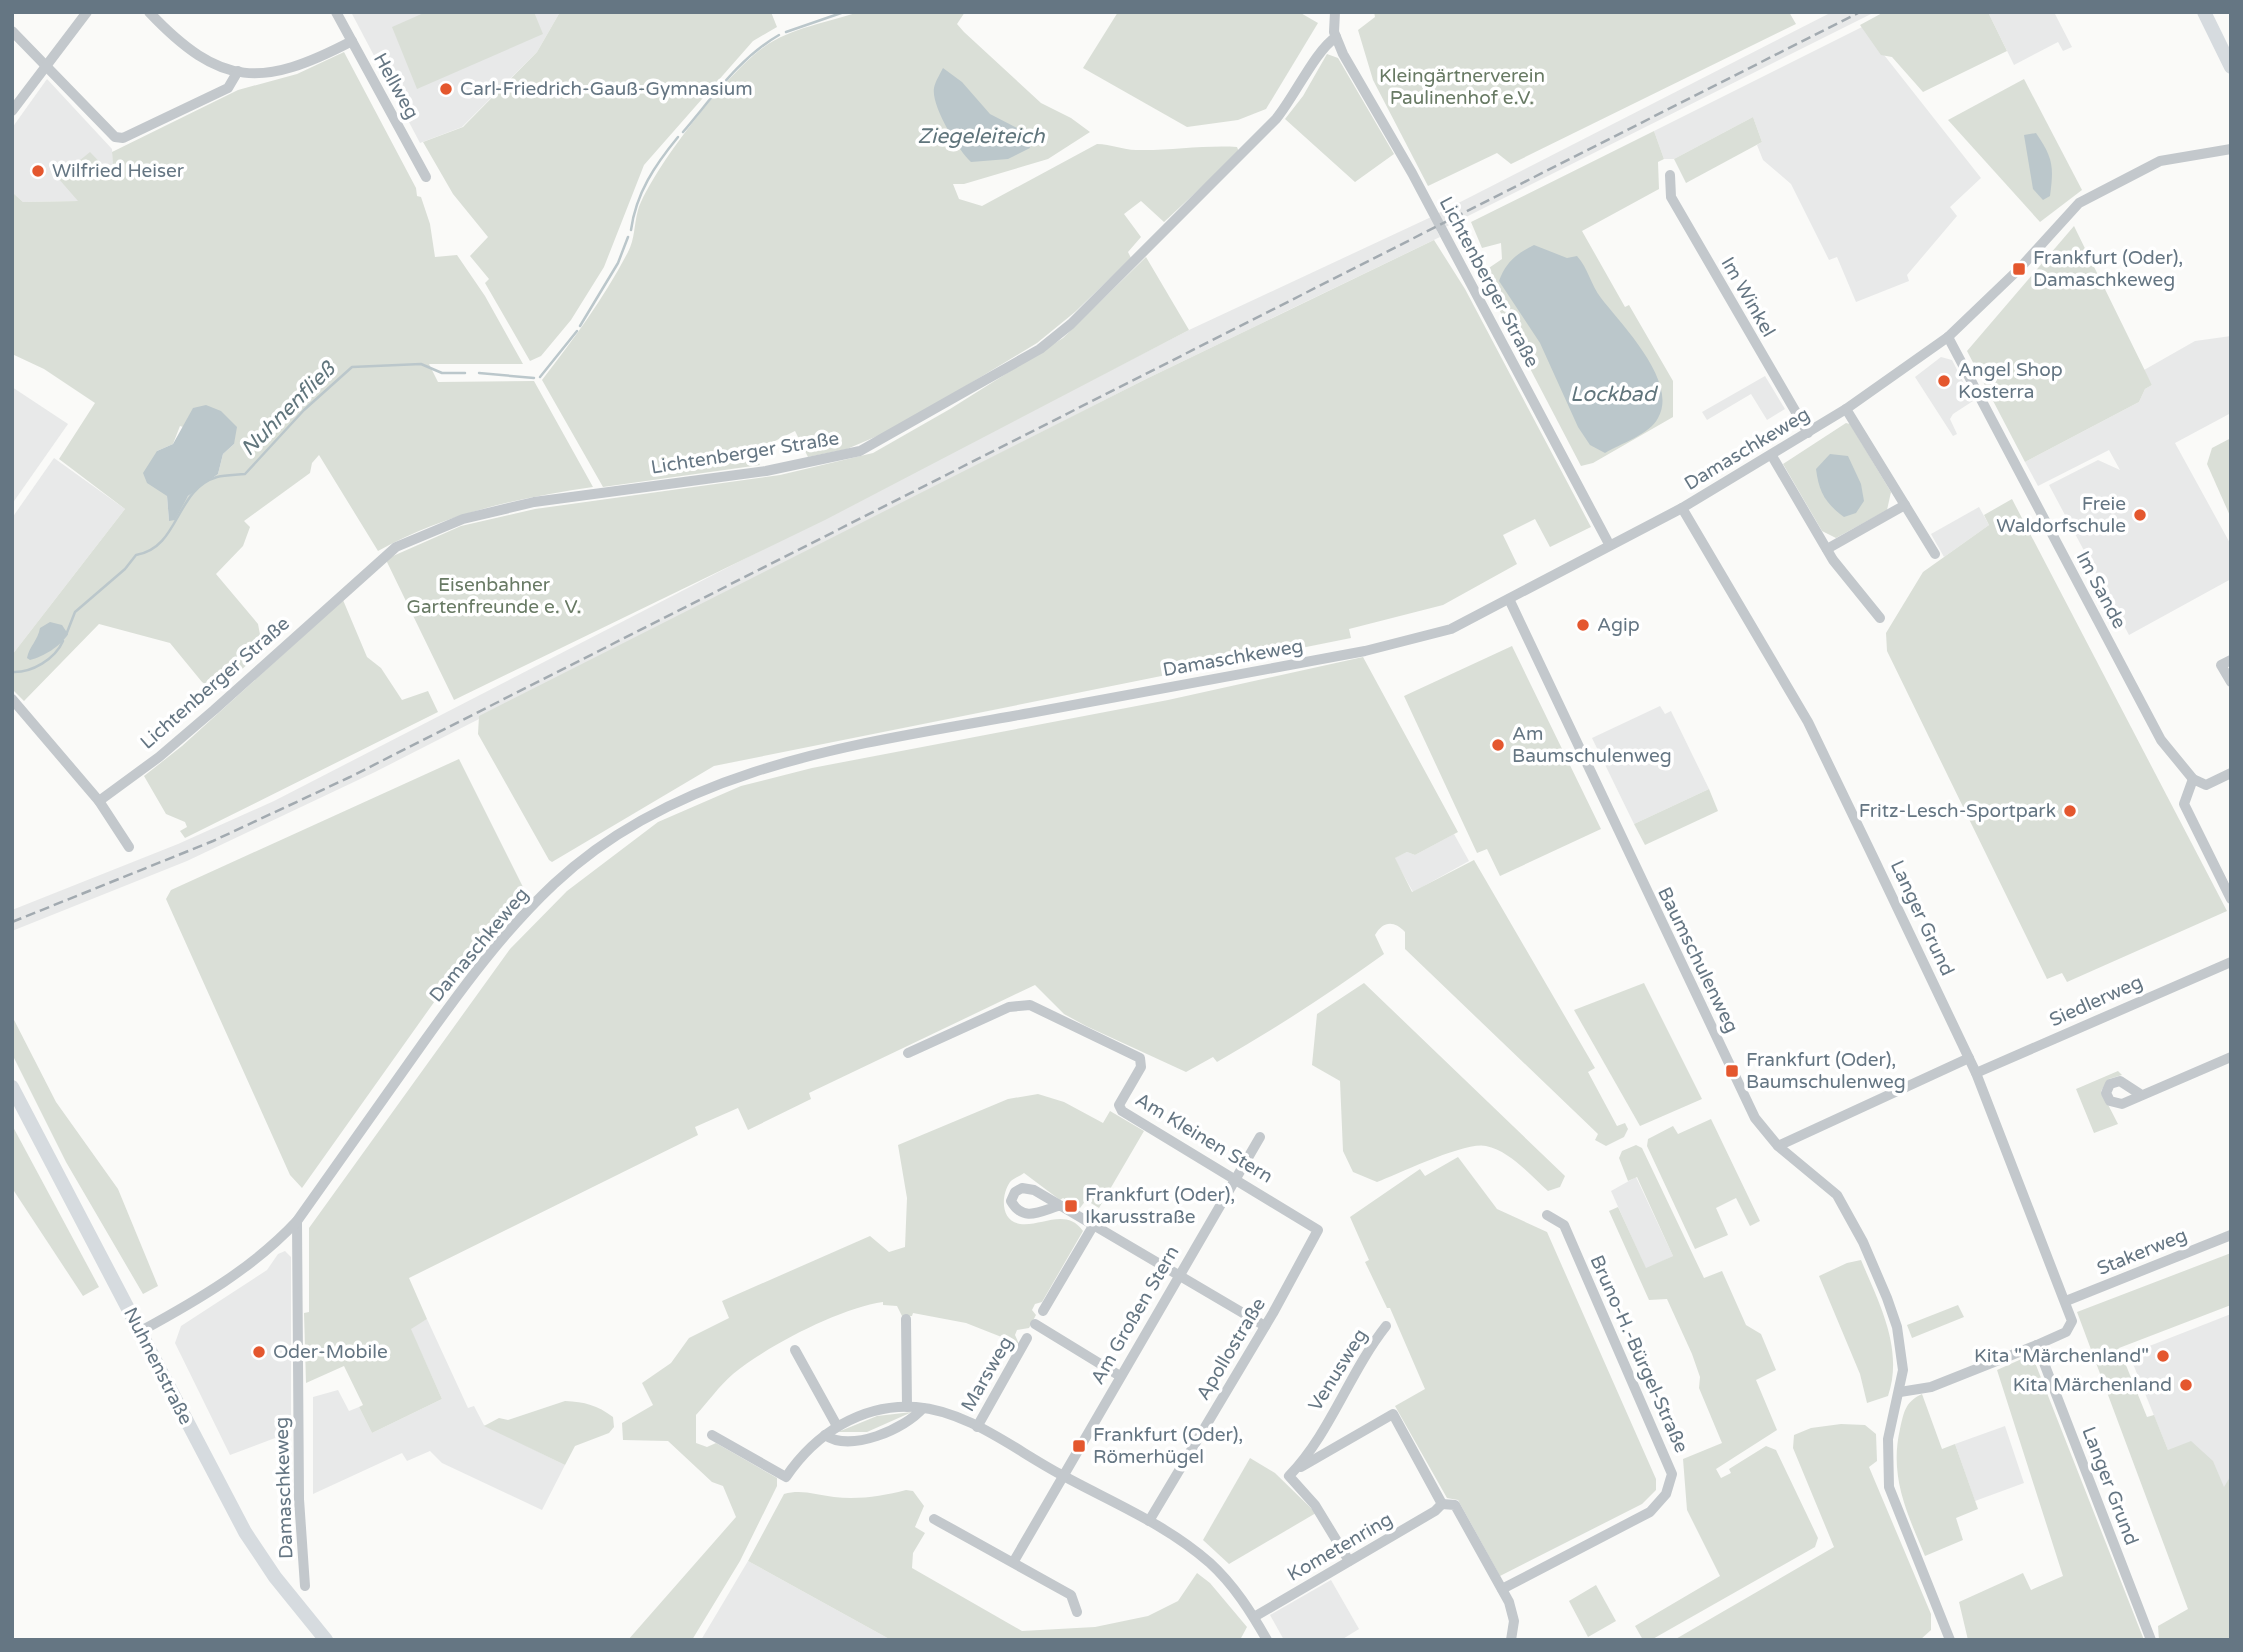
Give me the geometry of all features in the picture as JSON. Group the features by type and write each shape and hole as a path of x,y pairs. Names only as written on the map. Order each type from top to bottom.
{"main road":[{"path":"2204,12 2231,67"},
{"name":"Nuhnenstraße","path":"12,1087 245,1532 275,1577 323,1638"}],"street":[{"path":"12,111 87,12"},
{"path":"149,12 178,43 203,61 238,71 276,73 317,59 352,41"},
{"name":"Hellweg","path":"336,12 426,177"},
{"name":"Lichtenberger Straße","path":"1335,12 1336,37 1412,173 1609,544"},
{"path":"12,31 115,137 123,138 228,88 238,71"},
{"name":"Lichtenberger Straße","path":"99,801 205,718 396,547 463,519 534,502 766,471 859,451 1040,349 1071,324 1245,151 1295,96 1321,49 1336,37"},
{"name":"Damaschkeweg","path":"141,1331 222,1284 279,1240 298,1221 444,1014 513,925 556,882 605,844 647,818 710,787 810,755 1364,651 1451,629 1682,508 1846,410 1948,337 2011,277 2079,204 2161,161 2231,149"},
{"name":"Im Winkel","path":"1670,175 1671,197 1808,433"},
{"name":"Im Sande","path":"1948,337 2161,740 2193,779"},
{"path":"1846,410 1934,554"},
{"path":"1772,456 1827,549 1880,618"},
{"path":"1827,549 1905,505"},
{"name":"Langer Grund","path":"1682,508 1808,722 1976,1073 2072,1321 2066,1332 2037,1345 1931,1387 1900,1392"},
{"name":"Baumschulenweg","path":"1508,599 1749,1107 1778,1146 1826,1182 1847,1209 1897,1326 1903,1370 1888,1439 1889,1487 1946,1638"},
{"path":"2231,660 2221,665 2231,682"},
{"path":"12,699 99,801 129,847"},
{"path":"2231,773 2206,785 2193,779 2184,804 2231,899"},
{"name":"Siedlerweg","path":"1976,1073 2231,962"},
{"name":"Am Kleinen Stern","path":"908,1053 1009,1007 1037,1007 1140,1058 1141,1067 1119,1105 1122,1111 1236,1177 1318,1230"},
{"path":"2140,1094 2231,1057"},
{"path":"1778,1146 1969,1058"},
{"name":"Am Großen Stern","path":"1014,1561 1260,1137"},
{"path":"1058,1206 1265,1326"},
{"name":"Bruno-H.-Bürgel-Straße","path":"1502,1589 1650,1512 1666,1494 1672,1474 1564,1226 1547,1215"},
{"name":"Damaschkeweg","path":"298,1221 299,1499 305,1586"},
{"path":"1043,1311 1093,1226"},
{"name":"Apollostraße","path":"1149,1521 1265,1326 1318,1230"},
{"name":"Stakerweg","path":"2066,1301 2231,1235"},
{"path":"906,1319 907,1407"},
{"path":"1035,1324 1120,1376"},
{"name":"Venusweg","path":"1295,1470 1320,1433 1371,1345 1386,1326"},
{"name":"Marsweg","path":"977,1427 1027,1338"},
{"name":"Langer Grund","path":"2037,1345 2151,1640"},
{"path":"795,1350 837,1426"},
{"path":"712,1435 786,1477 806,1452 825,1435 837,1426 866,1413 907,1407 923,1408 977,1427 1062,1476 1149,1521 1209,1563 1229,1581 1267,1640"},
{"path":"825,1435 843,1439 878,1436 909,1421 923,1408"},
{"path":"1349,1561 1315,1505 1289,1476 1393,1414 1442,1504 1455,1505 1502,1589 1514,1614 1511,1640"},
{"name":"Venusweg","path":"1320,1433 1335,1447"},
{"name":"Kometenring","path":"1254,1617 1435,1511 1442,1504"},
{"path":"934,1518 1071,1595 1077,1612"}],"shaded area":[{"name":"Carl-Friedrich-Gauß-Gymnasium","path":"351,12 560,12 537,52 462,127 420,143"},
{"path":"1832,12 1875,12 1437,231 1440,237 1146,379 375,772 187,861 12,931 12,910 178,844 274,801 1189,330 1429,218"},
{"path":"1988,12 2054,12 2072,47 2063,51 2058,42 2014,65"},
{"path":"1862,27 1981,178 1950,207 1957,216 1907,275 1909,281 1856,302 1837,257 1829,260 1791,184 1763,160 1757,145 1762,142 1753,117 1674,159 1664,159 1654,131"},
{"path":"47,79 112,149 114,177 78,201 23,202 12,192 12,128"},
{"name":"Freie Waldorfschule","path":"2231,336 2231,413 2175,443 2231,545 2231,579 2129,635 2049,485 2098,460 2120,470 2109,450 2038,486 2025,462 2139,402 2145,389 2152,385 2144,370 2195,341"},
{"path":"1941,357 1952,360 1973,401 1950,419 1957,434 1953,436 1915,377"},
{"path":"1765,376 1785,409 1767,420 1751,394 1707,420 1702,412"},
{"path":"12,387 68,424 12,504"},
{"path":"54,458 125,509 12,655 12,518"},
{"path":"1979,507 1989,525 1944,557 1931,534"},
{"path":"1660,706 1665,714 1671,711 1709,789 1634,824 1592,738"},
{"path":"1454,834 1469,861 1413,892 1394,858 1407,852 1415,855"},
{"path":"1636,1177 1673,1256 1646,1269 1611,1191"},
{"path":"285,1251 291,1257 291,1432 230,1455 175,1343 181,1326 267,1270 278,1254"},
{"name":"Kita Märchenland","path":"2231,1314 2231,1475 2224,1488 2168,1450 2129,1354"},
{"path":"427,1319 468,1408 474,1406 484,1425 565,1465 542,1510 442,1463 430,1451 407,1461 402,1453 313,1494 313,1397 338,1390 349,1411 359,1407 372,1433 442,1399 410,1328"},
{"path":"2005,1426 2024,1483 1975,1501 1955,1444"},
{"path":"748,1561 891,1640 701,1640"},
{"path":"1331,1580 1359,1629 1341,1640 1284,1640 1270,1615"}],"green space":[{"path":"426,12 534,12 543,34 417,89 392,27"},
{"path":"560,12 771,12 777,27 753,41 644,165 604,267 571,320 541,356 530,361 485,283 489,279 470,256 488,237 453,194 423,142 463,127 537,52"},
{"path":"859,12 965,12 957,24 964,32 1041,103 1071,118 1090,132 1048,159 964,184 953,184 959,199 982,206 1097,144 1136,150 1237,147 1239,152 1164,222 1141,201 1124,214 1141,237 1128,252 1131,258 1075,312 1037,343 896,428 847,449 808,457 795,431 753,452 760,465 603,487 542,380 609,286 632,242 638,210 646,192 675,147 712,99 731,77 774,40"},
{"path":"1118,12 1299,12 1318,23 1266,109 1238,120 1187,127 1083,68"},
{"name":"Kleingärtnerverein Paulinenhof e.V.","path":"1374,12 1789,12 1796,24 1511,164 1497,153 1428,186 1373,80 1358,30 1375,17"},
{"path":"1884,12 1988,12 2007,51 1923,92 1892,57 1881,55 1860,25"},
{"path":"344,52 416,188 417,196 421,197 430,224 435,257 457,255 485,296 523,364 429,364 438,382 534,381 593,487 536,496 455,517 378,551 319,455 312,463 310,473 244,521 250,527 243,546 216,574 258,624 263,650 217,692 202,682 170,643 99,624 24,701 12,689 12,655 125,509 59,459 95,403 44,369 12,354 12,192 23,202 78,201 58,178 90,152 114,177 112,152 238,90 297,74","holes":["180,426 234,444 223,454 218,474 188,496 169,521 167,496 157,451 173,444"]},
{"path":"1327,54 1338,58 1394,154 1355,182 1285,119 1303,96"},
{"path":"2024,79 2082,190 2040,222 1948,120"},
{"path":"1753,117 1762,142 1686,183 1674,159"},
{"path":"1654,131 1664,159 1658,162 1659,189 1582,231 1625,307 1629,305 1673,381 1673,417 1593,463 1581,466 1491,294 1483,272 1502,259 1501,243 1482,248 1471,222"},
{"path":"2074,226 2152,385 2145,389 2139,402 2025,462 1967,351"},
{"path":"1434,240 1465,289 1591,527 1550,547 1535,519 1503,535 1517,564 1443,605 1349,629 1351,638 714,766 552,862 549,860 478,734 479,716 1146,379"},
{"name":"Eisenbahner Gartenfreunde e. V.","path":"1146,257 1189,330 825,520 454,700 386,560 461,526 535,509 780,475 873,453 950,409 1063,338"},
{"path":"1846,423 1850,424 1891,492 1887,510 1836,538 1822,531 1783,464"},
{"path":"2231,438 2231,518 2207,464 2212,448"},
{"name":"Fritz-Lesch-Sportpark","path":"2012,499 2227,911 2067,982 2062,973 2047,979 1887,651 1886,633 1923,572 1989,525 1984,515"},
{"path":"343,600 367,657 381,668 402,700 428,691 438,712 185,838 180,831 187,827 185,822 166,814 144,776 182,746"},
{"path":"1512,646 1601,829 1500,876 1487,849 1477,853 1404,696"},
{"path":"1363,657 1458,832 1415,855 1407,852 1395,858 1412,892 1474,860 1595,1068 1588,1072 1617,1126 1625,1123 1628,1129 1624,1137 1606,1146 1595,1140 1598,1134 1405,949 1405,932 1397,925 1385,925 1375,935 1384,954 1343,983 1217,1062 1213,1057 1186,1072 1064,1014 1035,985 809,1093 811,1099 748,1130 738,1108 695,1127 698,1135 409,1278 427,1319 411,1329 442,1399 372,1433 359,1407 363,1405 344,1366 306,1383 304,1313 309,1312 309,1228 510,949 567,891 658,822 741,786 812,768 1168,700"},
{"path":"459,759 525,891 464,960 302,1188 290,1175 166,899 171,890"},
{"path":"1709,789 1718,811 1645,845 1634,824"},
{"path":"1364,983 1565,1176 1560,1187 1548,1191 1511,1158 1486,1146 1463,1148 1377,1182 1353,1172 1343,1151 1340,1081 1312,1065 1317,1014"},
{"path":"1644,983 1702,1099 1640,1126 1574,1010"},
{"path":"12,1016 56,1102 118,1189 158,1286 143,1294 66,1162 12,1054"},
{"path":"2118,1071 2122,1075 2109,1079 2101,1091 2118,1124 2094,1133 2076,1089"},
{"path":"1038,1094 1064,1102 1103,1123 1110,1111 1144,1131 1099,1208 1086,1200 1080,1208 1063,1198 1060,1200 1024,1173 1007,1187 1004,1207 1013,1222 1028,1224 1069,1220 1083,1231 1042,1302 1035,1304 1032,1310 1036,1315 1029,1328 1017,1330 1015,1335 1019,1344 966,1323 913,1313 912,1316 902,1316 897,1306 883,1305 883,1302 826,1320 784,1340 747,1363 718,1389 696,1415 696,1443 707,1447 716,1443 777,1478 777,1486 740,1561 692,1640 628,1640 736,1517 723,1486 712,1482 668,1441 623,1440 622,1423 653,1405 642,1383 671,1363 689,1338 729,1318 722,1301 870,1236 889,1252 905,1247 907,1198 898,1145 1008,1099"},
{"path":"1711,1119 1760,1221 1750,1226 1736,1198 1716,1208 1728,1235 1695,1249 1647,1146 1648,1139 1673,1126 1678,1134"},
{"path":"12,1125 99,1287 83,1296 12,1188"},
{"path":"1636,1145 1642,1148 1704,1278 1722,1271 1746,1325 1761,1334 1776,1370 1756,1380 1777,1430 1716,1469 1721,1478 1731,1473 1729,1469 1766,1446 1776,1450 1818,1538 1815,1547 1651,1640 1643,1640 1635,1626 1720,1576 1687,1510 1683,1459 1722,1443 1699,1388 1700,1377 1692,1354 1667,1299 1649,1300 1609,1211 1618,1207 1646,1268 1673,1256 1637,1177 1628,1181 1619,1158 1622,1151"},
{"path":"1458,1157 1497,1209 1547,1232 1656,1479 1656,1490 1642,1504 1500,1576 1458,1500 1447,1498 1395,1406 1425,1389 1390,1308 1387,1308 1365,1262 1369,1260 1350,1217 1420,1169 1425,1176"},
{"path":"2231,1253 2231,1305 2119,1348 2147,1417 2154,1415 2168,1450 2191,1441 2213,1461 2224,1487 2231,1475 2231,1640 2159,1640 2158,1626 2188,1609 2077,1312"},
{"path":"1861,1260 1887,1326 1893,1361 1888,1396 1867,1403 1860,1374 1819,1276 1847,1263"},
{"path":"1958,1305 1964,1317 1912,1338 1907,1325"},
{"path":"2026,1357 2034,1360 2144,1640 1968,1640 1959,1602 2023,1573 2031,1590 2063,1576 1997,1370"},
{"path":"1922,1394 1942,1449 1955,1444 1978,1509 1956,1518 1963,1540 1925,1556 1902,1494 1897,1463 1897,1446 1904,1413 1912,1400"},
{"path":"565,1401 585,1403 602,1410 613,1417 614,1427 609,1433 575,1446 565,1465 484,1426 499,1418 508,1420"},
{"path":"912,1412 867,1432 838,1432 877,1416"},
{"path":"1841,1424 1865,1425 1876,1434 1877,1461 1869,1467 1931,1614 1931,1630 1920,1640 1674,1640 1834,1547 1793,1448 1794,1435 1811,1428"},
{"path":"1250,1458 1275,1473 1316,1513 1229,1564 1203,1540"},
{"path":"913,1491 924,1506 915,1527 925,1533 913,1553 912,1568 1022,1631 1095,1627 1148,1616 1178,1601 1197,1573 1210,1583 1247,1627 1240,1640 891,1640 748,1561 784,1494 803,1492 852,1498"},
{"path":"1596,1585 1616,1621 1588,1637 1569,1601"}],"water":[{"name":"Ziegeleiteich","path":"943,68 962,82 990,114 1027,133 1030,148 1008,159 971,162 953,138 934,96 936,81"},
{"path":"2036,133 2046,149 2052,169 2050,196 2043,200 2033,189 2024,135"},
{"name":"Lockbad","path":"1534,245 1567,258 1577,256 1601,298 1645,354 1661,388 1662,404 1654,424 1642,434 1605,453 1590,445 1578,427 1540,343 1499,281 1512,259"},
{"path":"206,405 221,411 237,427 234,444 223,454 218,474 188,496 175,520 169,521 167,496 147,483 143,473 157,451 173,444 193,408"},
{"path":"1830,454 1848,456 1861,484 1864,501 1856,513 1844,517 1824,496 1817,477 1816,469"},
{"path":"50,622 62,625 68,634 51,650 30,660 27,658 28,654 40,628"}],"waterway":[{"name":"Nuhnenfließ","path":"786,32 844,12"},
{"name":"Nuhnenfließ","path":"683,132 739,67 779,35"},
{"name":"Nuhnenfließ","path":"631,230 637,204 648,180 678,137"},
{"name":"Nuhnenfließ","path":"580,326 618,263 628,237"},
{"name":"Nuhnenfließ","path":"540,377 577,331"},
{"name":"Nuhnenfließ","path":"66,635 75,612 125,569 136,555 161,542 193,493 217,477 245,474 304,410 352,367 421,364 442,373 465,373"},
{"name":"Nuhnenfließ","path":"479,373 534,378"},
{"name":"Nuhnenfließ","path":"12,672 42,664 54,654 63,641"}],"railway":[{"path":"12,922 213,841 350,777 1860,12"}],"place":[{"name":"Carl-Friedrich-Gauß-Gymnasium","path":"446,89"},
{"name":"Wilfried Heiser","path":"38,171"},
{"name":"Frankfurt (Oder), Damaschkeweg","path":"2019,269"},
{"name":"Angel Shop Kosterra","path":"1944,381"},
{"name":"Freie Waldorfschule","path":"2140,515"},
{"name":"Agip","path":"1583,625"},
{"name":"Am Baumschulenweg","path":"1498,745"},
{"name":"Fritz-Lesch-Sportpark","path":"2070,811"},
{"name":"Frankfurt (Oder), Baumschulenweg","path":"1732,1071"},
{"name":"Frankfurt (Oder), Ikarusstraße","path":"1071,1206"},
{"name":"Oder-Mobile","path":"259,1352"},
{"name":"Kita \"Märchenland\"","path":"2163,1356"},
{"name":"Kita Märchenland","path":"2186,1385"},
{"name":"Frankfurt (Oder), Römerhügel","path":"1079,1446"}]}
